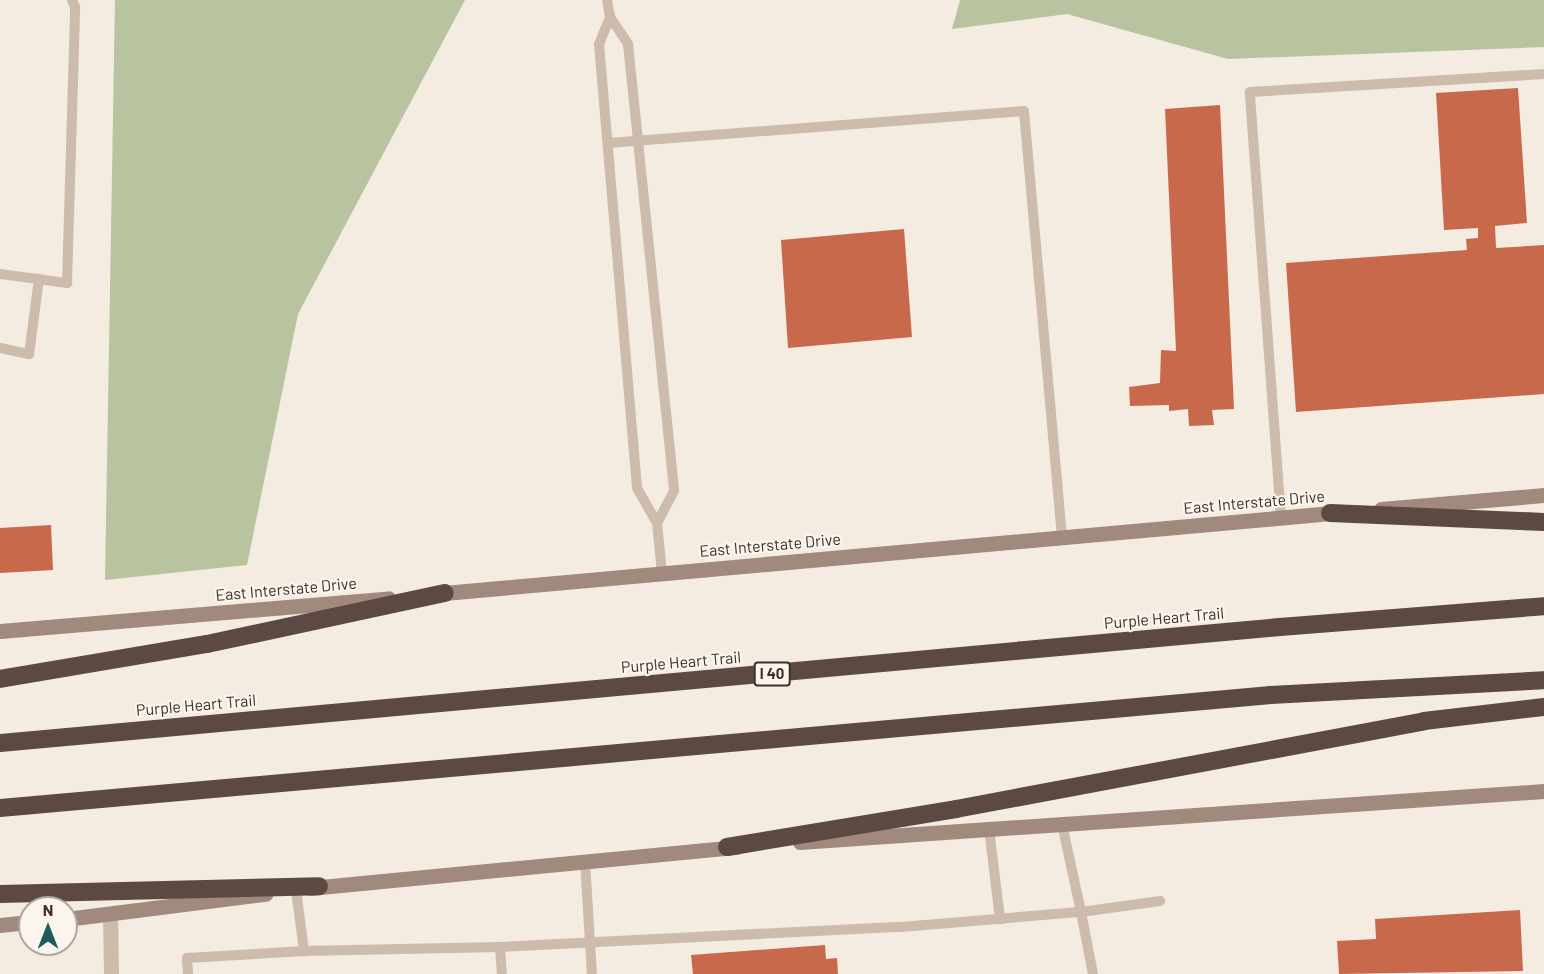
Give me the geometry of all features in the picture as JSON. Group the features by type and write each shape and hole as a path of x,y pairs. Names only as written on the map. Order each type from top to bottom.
{"highway":[{"path":"1330,513 1544,522"},
{"path":"0,679 207,644 445,593"},
{"name":"Purple Heart Trail","path":"0,743 1280,627 1544,606"},
{"path":"0,808 1271,695 1544,680"},
{"path":"727,847 956,809 1424,721 1544,706"},
{"path":"0,894 319,886"}],"main road":[{"name":"East Interstate Drive","path":"0,631 1544,495"},
{"path":"78,918 319,886 727,847 1544,791"},
{"path":"0,925 18,923"}],"street":[{"path":"110,914 111,974"}],"lane":[{"path":"0,274 67,283 75,7 72,0"},
{"path":"607,0 610,17 628,44 674,490 657,523"},
{"path":"610,17 599,44 637,488 657,523 662,573"},
{"path":"1281,518 1250,92 1544,74"},
{"path":"608,143 1024,111 1062,537"},
{"path":"0,348 29,354 39,279"},
{"path":"1062,824 1094,974"},
{"path":"989,829 1000,919"},
{"path":"585,861 592,974"},
{"path":"296,890 304,951"},
{"path":"188,974 187,958 304,951 590,945 1000,919 1082,912 1160,901"},
{"path":"500,947 502,974"}],"green space":[{"path":"115,0 465,0 298,314 247,565 105,580"},
{"path":"960,0 1544,0 1544,47 1228,59 1067,14 952,29"}],"building":[{"path":"1518,88 1527,223 1495,226 1496,248 1544,245 1544,394 1296,412 1286,263 1467,250 1466,239 1478,238 1478,228 1444,230 1436,93"},
{"path":"1220,105 1234,409 1212,410 1214,425 1189,426 1188,409 1169,411 1169,405 1130,406 1129,387 1160,383 1161,350 1176,351 1165,109"},
{"path":"904,229 912,337 788,348 781,240"},
{"path":"51,525 53,570 0,573 0,528"},
{"path":"1520,910 1523,971 1339,974 1337,941 1376,939 1375,919"},
{"path":"825,945 826,959 837,958 838,974 693,974 691,955"}]}
